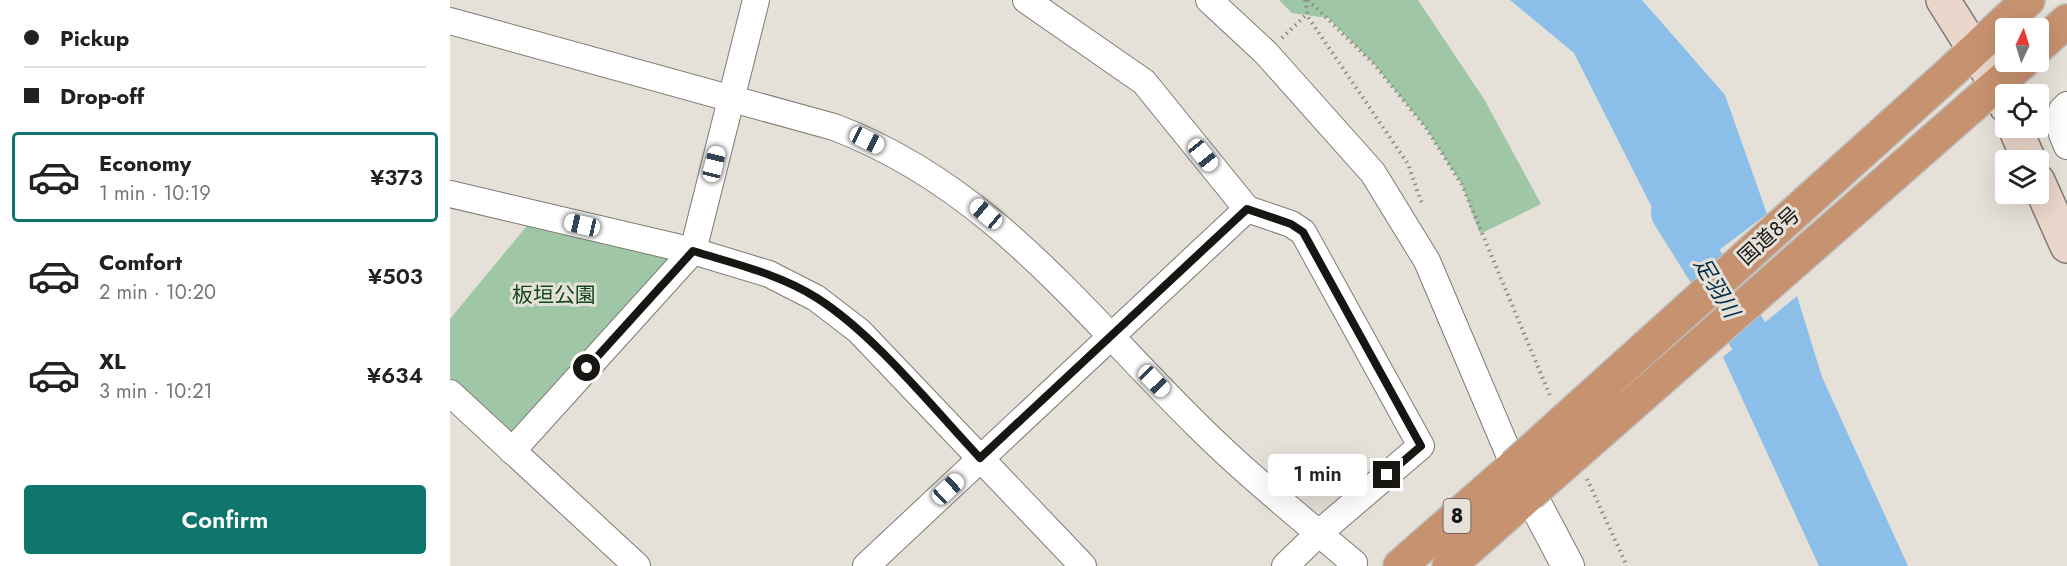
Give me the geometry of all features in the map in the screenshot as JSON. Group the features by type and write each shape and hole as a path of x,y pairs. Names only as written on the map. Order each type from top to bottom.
{"highway":[{"name":"国道8号","path":"1400,566 1964,61 2028,0"},
{"path":"2049,37 2067,21"},
{"name":"国道8号","path":"1449,566 1972,106 1995,98"}],"main road":[{"path":"1943,0 1964,61 1995,90"},
{"path":"2048,204 2067,246"}],"street":[{"path":"512,451 693,251 756,0"},
{"path":"1026,0 1144,82 1247,209 1291,224 1303,232 1421,446 1319,533 1285,566"},
{"path":"1209,0 1266,53 1373,173 1427,261 1514,466"},
{"path":"450,21 845,131 867,140 933,176 1012,236 1198,426 1354,563"},
{"path":"2067,105 2062,110 2062,134 2067,146"},
{"path":"450,194 693,251 769,274 816,298 859,331 1083,566"},
{"path":"867,566 1247,209"},
{"path":"450,393 638,566"},
{"path":"1530,494 1568,566"}],"path":[{"path":"1306,0 1307,14 1408,164 1426,215"},
{"path":"1306,0 1374,64 1425,129 1462,185 1556,408"},
{"path":"1266,53 1307,14"},
{"path":"1582,468 1627,566"}],"green space":[{"path":"1279,0 1418,0 1484,99 1541,204 1480,234 1462,185 1426,128 1374,64 1328,18 1292,13"},
{"name":"板垣公園","path":"530,222 678,258 511,437 450,377 450,319"}],"water":[{"path":"1510,0 1642,0 1725,95 1767,214 1686,275 1574,53"},
{"path":"1797,296 1822,377 1908,566 1819,566 1723,357"}],"waterway":[{"name":"足羽川","path":"1672,213 1779,384"}],"route":[{"path":"587,368 693,251 769,274 816,298 859,331 980,458 1247,209 1291,224 1303,232 1421,446 1387,475"}]}
